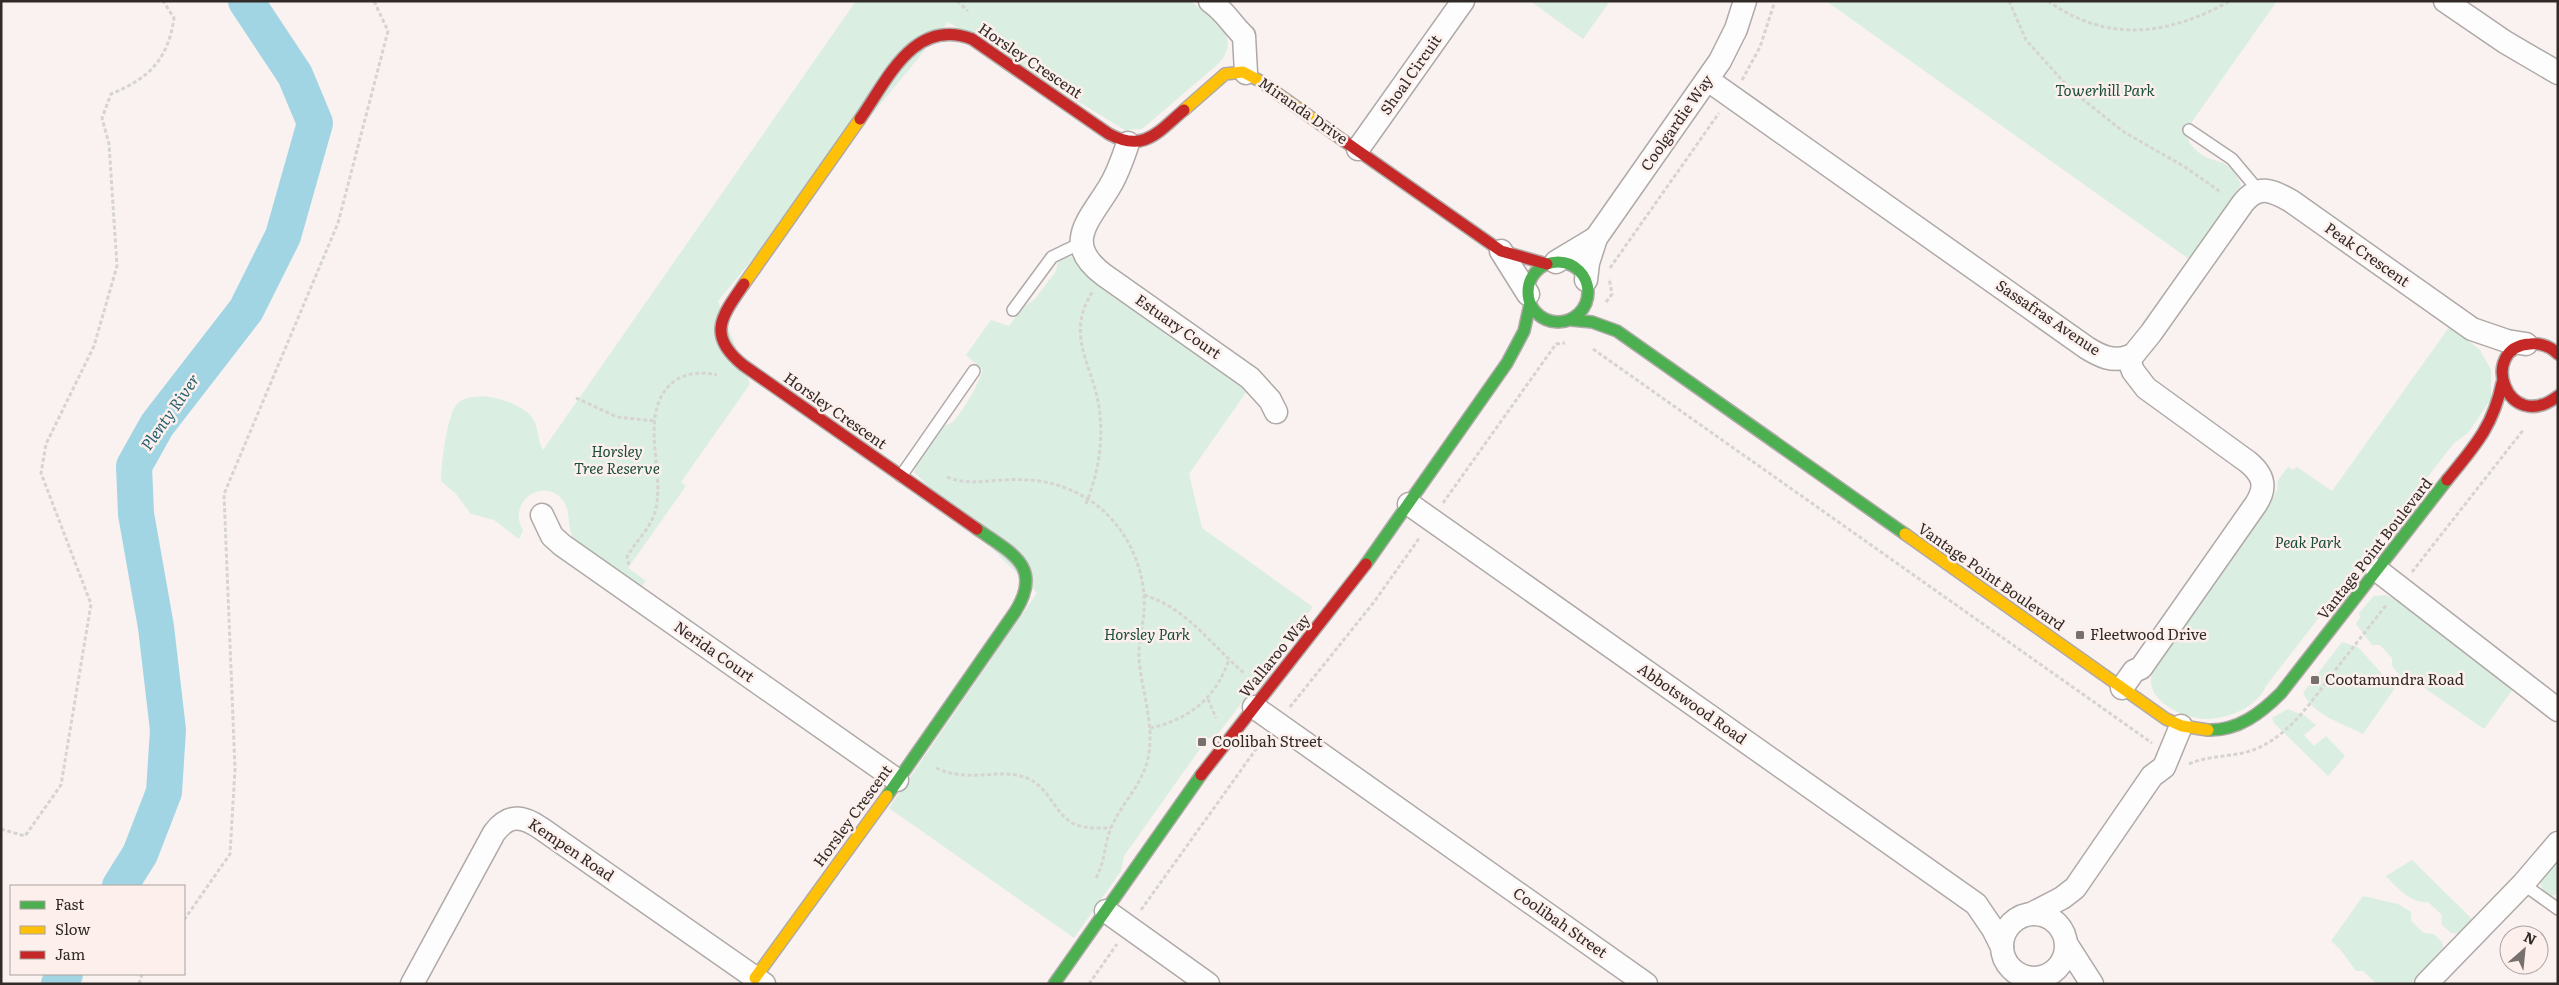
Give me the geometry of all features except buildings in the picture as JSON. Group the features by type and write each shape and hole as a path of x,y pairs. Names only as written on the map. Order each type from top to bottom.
{"street":[{"path":"1081,243 1084,226 1116,176 1128,143 1146,140 1216,80 1240,72 1245,39 1237,31 1228,15 1210,1"},
{"name":"Shoal Circuit","path":"1358,150 1463,1"},
{"name":"Coolgardie Way","path":"1587,284 1588,263 1596,238 1708,80 1728,46 1745,1"},
{"path":"2445,1 2497,37 2558,73"},
{"name":"Horsley Crescent","path":"760,981 897,780 1022,602 1028,582 1025,568 1016,557 731,356 725,349 720,335 720,323 726,310 902,59 918,41 927,36 955,33 972,39 1109,134 1128,143"},
{"name":"Miranda Drive","path":"1240,72 1358,150 1501,251 1552,263"},
{"name":"Sassafras Avenue","path":"1708,80 2087,348 2107,358 2121,359 2128,357"},
{"path":"2125,690 2140,675 2141,668 2261,497 2263,482 2257,469 2146,388 2133,372 2128,357 2145,340 2243,203 2258,190"},
{"name":"Peak Crescent","path":"2258,190 2275,192 2291,201 2472,329 2507,341 2531,343"},
{"name":"Coolgardie Way","path":"1552,263 1596,238"},
{"name":"Estuary Court","path":"1081,243 1087,260 1104,275 1250,378 1270,400 1276,412"},
{"name":"Miranda Drive","path":"1501,251 1529,299"},
{"path":"1552,263 1574,266 1587,284 1585,307 1571,320 1558,322 1542,317 1529,299 1533,276 1552,263"},
{"name":"Vantage Point Boulevard","path":"1587,284 1599,307 1617,331"},
{"name":"Wallaroo Way","path":"1054,984 1254,706 1336,604 1409,504 1519,346 1525,332 1529,299"},
{"name":"Vantage Point Boulevard","path":"1571,320 1592,322 1617,331 2125,690 2175,723 2202,730 2228,727 2253,718 2264,711 2282,693 2486,430 2499,398 2502,378 2509,354 2516,347 2531,343"},
{"name":"Wallaroo Way","path":"1519,346 1558,322"},
{"name":"Peak Crescent","path":"2472,329 2492,355 2502,378"},
{"path":"2531,343 2554,335"},
{"path":"2531,343 2546,346 2558,354"},
{"path":"2502,378 2512,400 2548,404"},
{"path":"2516,413 2548,404"},
{"name":"Vantage Point Boulevard","path":"2486,430 2502,420"},
{"name":"Abbotswood Road","path":"1409,504 1976,904 1993,929 2003,952"},
{"name":"Nerida Court","path":"542,515 552,536 562,545 897,780"},
{"path":"2377,570 2558,710"},
{"name":"Coolibah Street","path":"1254,706 1646,984"},
{"path":"2000,984 2006,928 2013,920 2062,898 2075,888 2152,776 2152,768 2164,751 2175,723"},
{"name":"Kempen Road","path":"412,984 494,833 508,820 520,818 542,829 760,981"},
{"path":"2426,984 2523,884 2558,843"},
{"path":"2033,980 2053,972 2060,966 2064,958 2067,919 2075,888"},
{"name":"Abbotswood Road","path":"1976,904 2030,914"},
{"path":"1106,911 1208,984"},
{"path":"2030,914 2053,919 2059,925 2066,941 2092,984"},
{"path":"2003,952 2016,973 2033,980 2074,984"}],"lane":[{"path":"2189,130 2232,159 2258,190"},
{"path":"1013,310 1052,257 1081,243"},
{"path":"901,476 974,371"},
{"path":"2523,884 2558,909"}],"path":[{"path":"1,829 25,836 61,785 91,604 41,472 46,444 94,346 117,266 109,144 102,118 111,94 129,86 151,70 165,52 174,18 163,1"},
{"path":"185,919 230,854 235,769 224,494 338,223 388,31 374,1"},
{"path":"1599,307 1612,294 1608,271 1731,96 1760,47 1775,1"},
{"path":"2009,1 2026,40 2071,90 2124,132 2185,166 2222,194"},
{"path":"2048,1 2086,23 2114,29 2141,30 2183,23 2230,1"},
{"path":"1086,504 1098,471 1100,423 1098,400 1084,358 1081,320 1085,303 1104,275"},
{"path":"1580,340 1592,322"},
{"path":"1089,984 1277,723 1374,602 1556,344 1580,340 2164,751 2187,765 2202,758 2234,756 2246,753 2272,740 2297,719 2525,427"},
{"path":"630,566 627,558 650,526 657,502 655,421 660,399 675,382 686,375 701,372 723,378"},
{"path":"576,398 617,417 655,421"},
{"path":"914,457 944,476 959,481 1035,480 1063,486 1088,499 1105,513 1126,538 1139,567 1144,595 1139,659 1150,728 1150,748 1146,765 1111,828 1102,866 1096,878"},
{"path":"1144,595 1162,601 1177,610 1245,674"},
{"path":"1150,728 1185,716 1208,699 1221,678 1229,659"},
{"path":"1208,699 1216,717 1211,724"},
{"path":"916,755 934,767 960,776 1011,775 1025,778 1041,787 1076,825 1111,828"}],"green space":[{"name":"Horsley Tree Reserve","path":"856,1 1190,1 1216,21 1227,37 1228,45 1225,55 1217,65 1142,129 1125,130 948,22 718,301 750,384 681,482 686,486 628,568 646,581 641,587 575,541 570,531 565,503 552,492 535,492 522,503 519,521 523,530 519,539 494,520 471,514 456,494 441,481 443,452 454,408 462,400 471,397 495,398 518,406 533,419 543,450"},
{"path":"1530,1 1610,1 1583,39"},
{"name":"Towerhill Park","path":"1826,1 2277,1 2184,133 2199,153 2231,168 2241,185 2189,259"},
{"name":"Horsley Park","path":"1062,256 1072,257 1091,279 1247,391 1189,474 1202,528 1313,607 1218,734 1207,739 1124,856 1121,871 1074,938 889,808 1037,593 914,472 918,460 929,443 941,428 954,421 967,402 980,377 983,370 966,355 991,320 1009,326 1022,308 1035,299 1056,271"},
{"name":"Peak Park","path":"2450,326 2480,350 2491,370 2491,399 2468,433 2454,443 2257,699 2243,710 2226,716 2208,719 2188,716 2167,706 2153,691 2151,681 2153,671 2270,503 2277,490 2278,480 2288,467 2293,470 2297,467 2332,491"},
{"path":"2385,595 2401,602 2513,689 2484,729 2406,675 2402,678 2392,666 2392,658 2380,645 2372,645 2356,624 2360,618 2359,613 2374,596"},
{"path":"2342,642 2358,647 2395,688 2363,734 2321,713 2308,701 2303,693"},
{"path":"2288,709 2305,716 2316,725 2304,735 2314,746 2326,736 2345,756 2328,776 2274,723 2272,718"},
{"path":"2412,860 2473,920 2459,934 2451,933 2441,924 2442,915 2428,902 2410,898 2399,890 2386,876"},
{"path":"2558,861 2558,894 2551,896 2543,890 2540,881"},
{"path":"2363,896 2398,904 2411,912 2411,921 2424,933 2434,934 2442,942 2444,949 2410,984 2377,984 2363,971 2356,971 2340,949 2331,941"}],"waterway":[{"name":"Plenty River","path":"121,885 140,854 164,792 168,730 156,627 136,514 134,466 157,425 246,310 283,236 315,123 295,75 246,1"},
{"name":"Plenty River","path":"59,984 64,975"}],"traffic: fast":[{"path":"1552,262 1564,262 1575,267 1583,275 1588,286 1588,292 1586,304 1575,317 1564,322 1552,322 1541,317 1533,309 1528,298 1528,286 1533,275 1541,267 1552,262"},
{"path":"1366,564 1507,363 1524,331 1530,304"},
{"path":"1571,320 1592,322 1617,331 1905,534"},
{"path":"2208,730 2219,730 2239,724 2257,714 2281,693 2447,480"},
{"path":"887,796 1015,612 1023,596 1026,583 1025,572 1020,562 977,529"},
{"path":"1054,984 1201,775"}],"traffic: slow":[{"path":"1184,110 1225,74 1243,72 1260,81 1344,141"},
{"path":"744,284 860,119"},
{"path":"1905,534 2166,719 2182,726 2208,730"},
{"path":"755,978 887,796"}],"traffic: jam":[{"path":"860,119 892,70 905,56 918,44 934,37 952,34 972,39 1109,134 1121,139 1141,141 1150,137 1184,110"},
{"path":"1344,141 1501,251 1547,264"},
{"path":"744,284 729,306 721,325 721,335 724,344 732,354 743,365 977,529"},
{"path":"2558,354 2549,347 2538,344 2530,344 2514,349 2505,359 2502,372 2505,386 2513,398 2524,405 2540,405 2558,396"},
{"path":"2447,480 2474,446 2488,424 2502,383"},
{"path":"1201,775 1366,564"}],"place":[{"name":"Fleetwood Drive","path":"2080,635"},
{"name":"Cootamundra Road","path":"2315,680"},
{"name":"Coolibah Street","path":"1202,742"}]}
